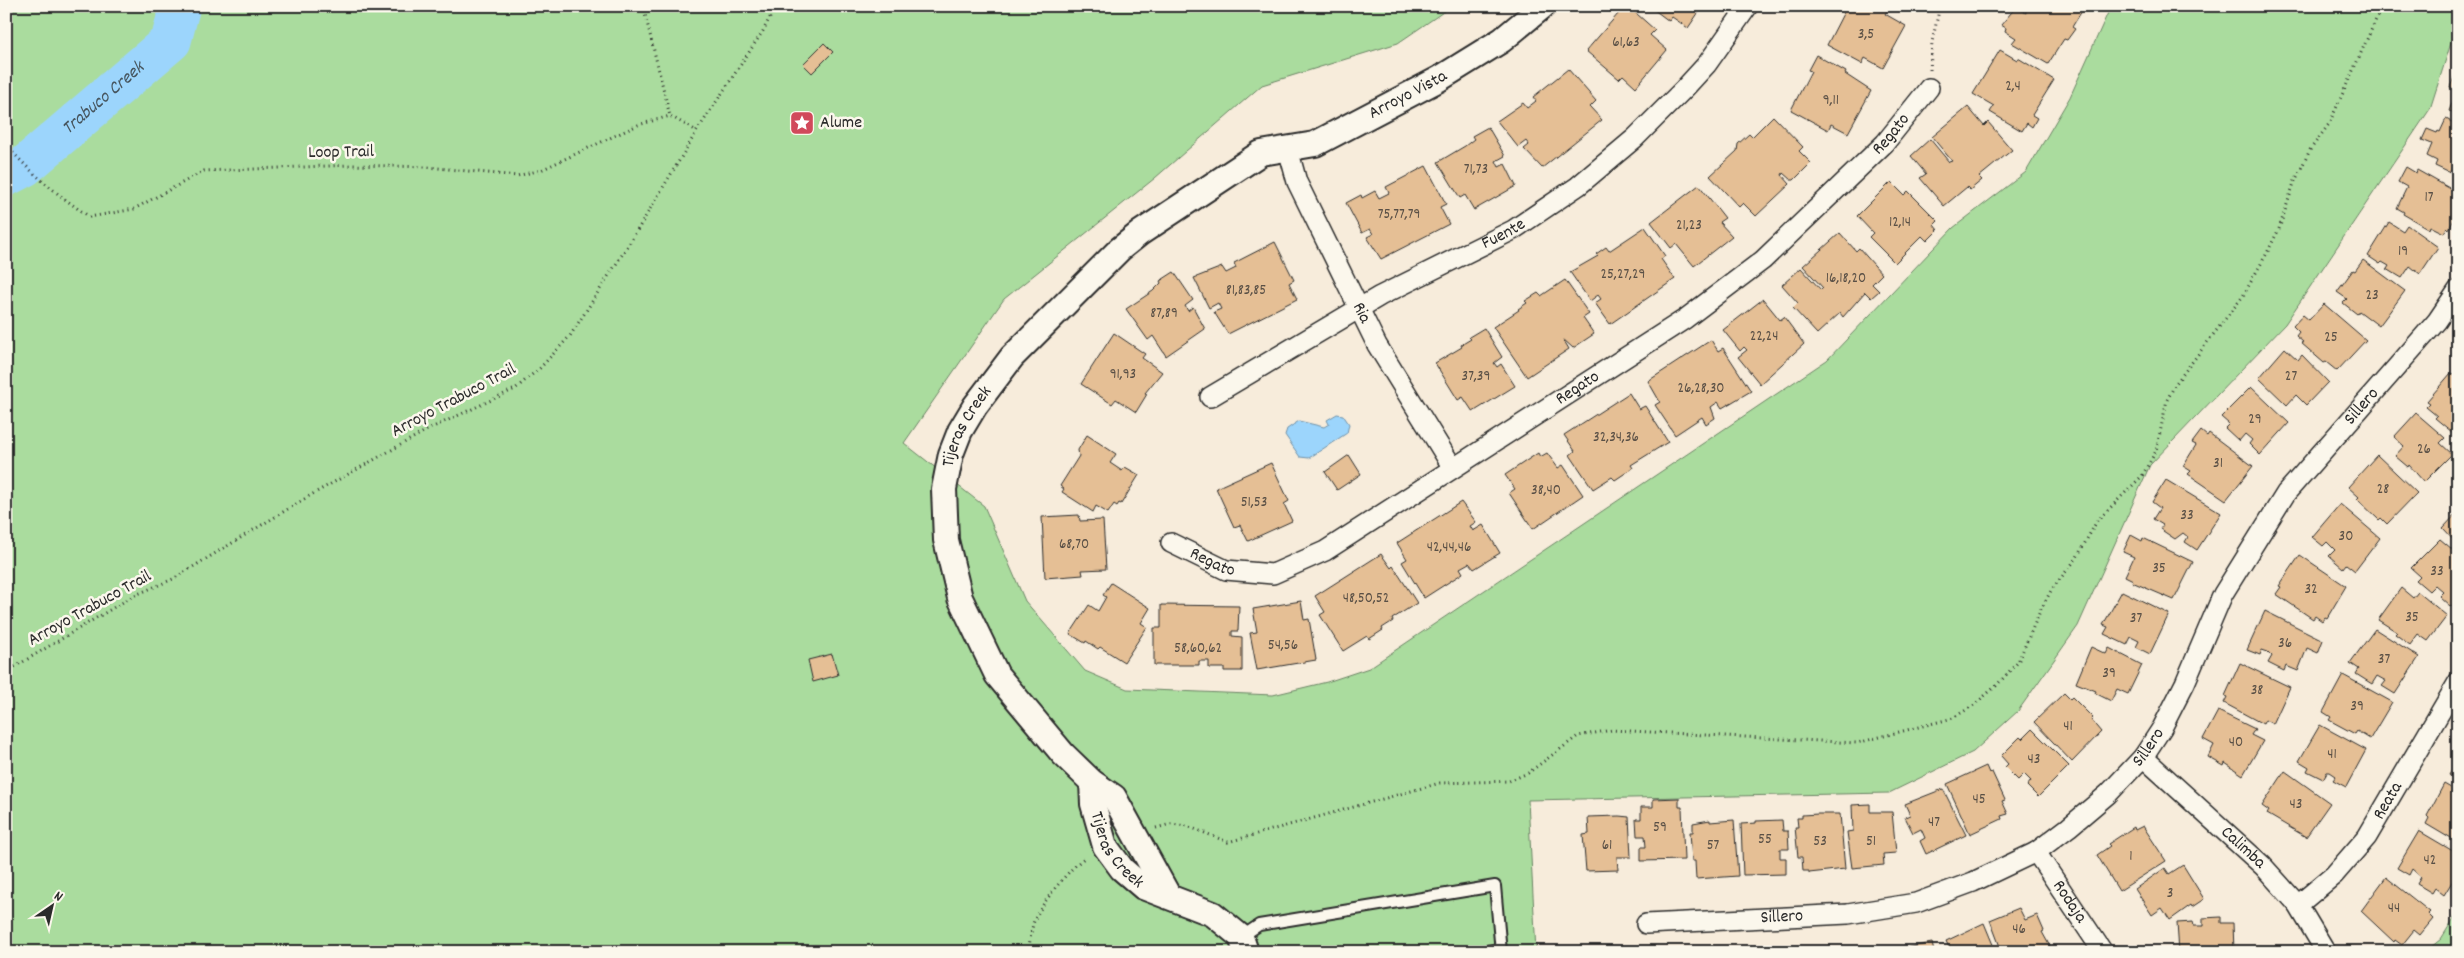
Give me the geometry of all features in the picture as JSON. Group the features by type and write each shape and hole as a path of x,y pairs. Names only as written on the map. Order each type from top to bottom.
{"street":[{"name":"Arroyo Vista","path":"1261,153 1315,144 1438,80 1502,40 1542,6"},
{"name":"Fuente","path":"1210,397 1358,309 1513,230 1578,186 1635,138 1684,89 1707,64 1748,6"},
{"name":"Regato","path":"1171,544 1226,570 1273,574 1324,551 1685,319 1763,260 1885,142 1929,88"},
{"name":"Ria","path":"1288,149 1297,182 1358,309 1411,403 1453,468"},
{"name":"Tijeras Creek","path":"1168,895 1114,797 1092,782 1063,754 997,675 960,598 946,540 944,490 951,454 960,430 975,406 1012,357 1120,249 1140,233 1261,153"},
{"name":"Sillero","path":"1646,924 1848,914 1916,903 1973,882 2036,852 2108,794 2143,757 2162,728 2186,683 2223,594 2286,493 2436,321 2458,290"},
{"name":"Reata","path":"2298,906 2334,875 2367,837 2458,682"},
{"name":"Calimba","path":"2143,757 2263,866 2298,906 2326,952"},
{"name":"Tijeras Creek","path":"1092,782 1094,804 1105,846 1122,870 1142,887 1168,895 1213,914 1243,944"},
{"name":"Rodaja","path":"2036,852 2103,952"}],"lane":[{"path":"1243,944 1259,925 1495,886 1501,950 1481,952"}],"path":[{"path":"643,6 670,116 697,131"},
{"name":"Arroyo Trabuco Trail","path":"6,672 132,596 173,579 353,472 429,430 515,389 540,368 570,336 629,244 697,131 763,31 776,6"},
{"path":"1929,88 1932,42 1940,6"},
{"path":"1135,836 1171,824 1186,826 1228,842 1440,783 1509,781 1528,773 1566,743 1578,736 1591,732 1612,730 1857,743 1953,718 1974,705 1996,686 2018,662 2052,589 2076,559 2097,521 2142,476 2156,451 2167,400 2176,383 2243,296 2267,253 2278,229 2294,183 2310,150 2328,124 2382,6"},
{"name":"Loop Trail","path":"6,146 56,194 90,217 134,209 204,170 352,165 428,167 517,176 540,170 638,125 670,116"},
{"path":"1028,952 1034,919 1044,904 1077,863 1105,846"}],"green space":[{"path":"13,6 1452,6 1398,43 1262,85 1155,178 1004,299 904,443 984,506 1025,601 1085,671 1127,689 1273,695 1327,682 1369,668 1827,360 1953,228 2026,172 2070,97 2111,6 2458,6 2458,21 2430,109 2285,324 2150,465 2078,626 2018,711 1973,752 1889,793 1528,800 1536,952 6,952 6,11 12,10"},
{"path":"2458,912 2458,952 2425,952 2441,939"}],"water":[{"path":"1337,414 1343,415 1349,424 1347,433 1309,458 1300,457 1285,435 1287,429 1299,421 1324,427 1329,424 1327,420"}],"building":[{"path":"1625,6 1628,6 1655,30 1650,35 1667,50 1636,87 1623,75 1619,79 1586,51"},
{"path":"1649,6 1703,6 1688,28 1672,17 1669,21"},
{"path":"1847,6 1883,6 1888,9 1885,14 1906,26 1883,68 1865,58 1862,64 1827,45"},
{"path":"2019,6 2085,6 2072,27 2075,29 2067,40 2064,39 2048,64 2012,43 2016,38 2005,31 2006,28 2001,25 2016,7 2026,13"},
{"path":"824,43 833,52 812,73 803,64"},
{"path":"2000,50 2017,60 2018,58 2054,80 2032,115 2037,118 2032,127 2027,123 2022,131 1990,112 1994,106 1973,94"},
{"path":"1816,55 1846,72 1845,74 1871,91 1848,133 1831,124 1828,130 1791,110 1811,71 1808,70"},
{"path":"1568,69 1596,101 1590,107 1602,120 1542,168 1524,149 1529,145 1526,141 1518,147 1497,121 1523,103 1527,108 1536,101 1533,97"},
{"path":"2455,75 2458,76 2458,114 2449,111 2457,90 2450,87"},
{"path":"1968,107 1984,126 1988,122 2012,150 1979,177 1982,180 1970,190 1967,187 1944,206 1920,178 1926,174 1911,156 1930,139 1949,162 1952,161 1932,137"},
{"path":"1773,116 1803,147 1799,151 1811,163 1794,180 1791,180 1783,173 1782,175 1790,184 1756,216 1743,203 1739,207 1710,176 1737,151 1738,144 1749,134 1752,137"},
{"path":"2446,119 2458,125 2458,167 2453,165 2450,173 2435,166 2437,161 2427,156 2432,144 2422,140 2427,129 2437,133 2438,131 2440,132"},
{"path":"1488,127 1505,156 1496,161 1499,167 1505,164 1516,186 1474,210 1465,195 1460,198 1438,162 1465,146 1474,139 1472,136"},
{"path":"1426,166 1446,204 1440,207 1449,224 1381,259 1367,237 1373,234 1370,229 1362,233 1346,203 1361,195 1362,198 1375,191 1379,198 1389,193 1386,187"},
{"path":"2406,167 2416,173 2417,170 2458,193 2458,212 2449,229 2447,227 2444,233 2430,226 2429,229 2403,214 2404,212 2397,208 2407,187 2398,182"},
{"path":"1891,182 1904,195 1908,191 1938,221 1934,225 1938,230 1927,241 1922,236 1895,263 1869,237 1873,233 1857,216"},
{"path":"1699,185 1725,218 1719,222 1732,236 1694,266 1676,244 1671,248 1651,222"},
{"path":"2389,222 2403,231 2407,225 2438,247 2420,274 2410,266 2402,278 2387,269 2389,266 2382,262 2380,264 2368,256"},
{"path":"1645,227 1665,256 1661,259 1675,279 1610,324 1595,303 1601,299 1598,295 1590,301 1570,272 1598,256 1596,254 1606,247 1609,251"},
{"path":"1840,233 1856,251 1859,248 1882,274 1872,284 1879,291 1871,298 1865,292 1843,317 1840,313 1817,334 1793,308 1798,303 1782,285 1801,268 1821,290 1823,288 1803,266"},
{"path":"1275,242 1294,280 1289,283 1297,299 1228,334 1214,312 1221,309 1218,303 1209,308 1194,278 1222,267 1226,273 1236,268 1234,263"},
{"path":"2363,260 2405,291 2379,326 2359,311 2357,314 2343,303 2347,299 2337,292"},
{"path":"1174,272 1193,300 1185,306 1188,311 1193,307 1205,329 1166,356 1153,336 1148,340 1126,309 1153,291 1161,283 1160,281"},
{"path":"1565,280 1589,314 1583,318 1594,334 1573,348 1563,339 1569,349 1527,377 1493,327 1519,310 1527,303 1525,301 1538,293 1541,296"},
{"path":"1763,299 1780,320 1784,317 1804,344 1760,384 1738,357 1747,350 1744,347 1740,351 1723,330"},
{"path":"2324,304 2366,340 2337,371 2326,362 2324,363 2301,343 2303,342 2296,336 2299,332 2293,326 2303,315 2309,320"},
{"path":"1484,328 1502,357 1494,363 1497,367 1501,364 1515,386 1473,412 1463,397 1458,400 1435,363 1462,347 1461,345 1471,339 1469,337"},
{"path":"1114,333 1145,354 1142,358 1162,372 1145,393 1147,394 1136,412 1116,399 1112,404 1081,384"},
{"path":"1711,340 1718,351 1723,348 1751,391 1722,408 1718,402 1711,407 1715,418 1706,424 1702,417 1675,435 1655,405 1660,402 1648,381"},
{"path":"2285,348 2298,360 2302,355 2328,382 2306,405 2296,395 2287,405 2259,378"},
{"path":"2451,373 2458,379 2458,437 2435,418 2437,416 2426,407 2430,403 2427,401"},
{"path":"2251,387 2289,423 2260,455 2249,444 2252,440 2245,434 2239,441 2225,428 2229,424 2221,417"},
{"path":"1629,393 1639,409 1645,406 1668,442 1631,465 1633,468 1615,480 1612,477 1593,489 1570,455 1575,451 1564,435"},
{"path":"2416,413 2445,438 2440,443 2452,454 2424,482 2409,465 2408,467 2395,456 2404,446 2394,437"},
{"path":"2201,431 2207,436 2209,433 2253,466 2226,500 2188,474 2191,471 2183,466 2196,445 2192,443"},
{"path":"1087,435 1116,454 1110,463 1122,471 1125,467 1139,475 1121,504 1119,503 1117,506 1114,504 1108,513 1096,506 1093,512 1062,492 1064,489 1060,486 1079,456 1078,450"},
{"path":"1538,453 1540,457 1547,453 1558,468 1563,465 1583,495 1533,529 1509,493 1515,489 1505,475"},
{"path":"1349,455 1361,474 1337,490 1325,472"},
{"path":"2377,455 2417,493 2387,524 2381,518 2379,520 2357,499 2359,497 2348,487"},
{"path":"1271,463 1289,501 1284,504 1292,521 1248,541 1240,525 1234,527 1216,488"},
{"path":"2166,480 2221,513 2197,550 2185,542 2188,537 2183,533 2175,539 2160,529 2163,525 2153,519 2160,508 2152,502"},
{"path":"1461,502 1476,522 1470,526 1473,531 1483,525 1500,553 1474,569 1469,563 1460,568 1463,573 1424,598 1402,562 1407,559 1397,543"},
{"path":"2340,504 2380,538 2355,571 2346,564 2343,568 2329,556 2335,550 2327,542 2323,546 2312,537"},
{"path":"2458,512 2458,544 2443,528"},
{"path":"1079,515 1080,521 1103,520 1106,569 1082,570 1083,575 1045,578 1042,517"},
{"path":"2131,535 2142,541 2143,538 2193,562 2174,600 2132,582 2133,580 2125,576 2134,557 2123,552"},
{"path":"2440,539 2458,554 2458,599 2451,607 2439,596 2443,592 2435,585 2429,591 2416,580 2420,576 2411,568"},
{"path":"1381,554 1391,568 1393,566 1417,603 1392,619 1393,621 1382,628 1383,630 1369,639 1367,636 1343,651 1320,615 1325,612 1315,596"},
{"path":"2300,555 2346,586 2327,618 2325,617 2322,621 2315,616 2313,619 2276,594 2281,587 2279,586"},
{"path":"1111,583 1150,608 1141,623 1147,627 1124,662 1100,647 1098,649 1070,634 1089,605 1098,611 1106,597 1103,595"},
{"path":"2401,588 2413,598 2418,592 2447,616 2428,641 2418,634 2410,645 2395,634 2397,632 2378,620"},
{"path":"2122,591 2169,614 2150,654 2136,647 2139,641 2131,637 2127,645 2104,634 2108,627 2103,625"},
{"path":"1301,601 1304,620 1309,619 1316,660 1257,670 1250,633 1257,632 1253,609"},
{"path":"1161,605 1239,606 1238,631 1232,631 1232,636 1242,637 1242,671 1224,671 1224,668 1209,668 1209,661 1199,661 1199,665 1154,665 1154,628 1161,628"},
{"path":"2265,611 2323,640 2318,653 2307,648 2298,671 2286,666 2284,671 2268,663 2272,656 2268,652 2262,650 2260,655 2247,650"},
{"path":"2375,629 2419,657 2395,694 2382,686 2386,681 2377,676 2372,684 2356,674 2359,669 2350,663"},
{"path":"2091,647 2106,654 2109,648 2142,665 2128,694 2117,689 2111,701 2095,693 2096,691 2076,683"},
{"path":"832,654 838,675 813,682 808,660"},
{"path":"2240,663 2290,687 2273,724 2265,720 2263,724 2224,703 2227,697 2225,696"},
{"path":"2343,675 2392,702 2370,739 2357,731 2355,734 2329,720 2331,717 2323,712"},
{"path":"2064,693 2070,699 2072,697 2093,718 2091,720 2101,732 2072,762 2034,722"},
{"path":"2218,711 2255,729 2251,735 2263,741 2243,775 2225,763 2224,766 2208,757 2214,745 2203,739"},
{"path":"2320,725 2366,750 2346,787 2333,780 2336,776 2330,772 2327,772 2323,779 2307,771 2309,767 2299,761"},
{"path":"2032,729 2069,766 2038,797 2027,786 2031,781 2024,774 2018,780 2005,767 2008,764 2001,756 2020,737 2022,739"},
{"path":"2458,760 2458,780 2449,775"},
{"path":"1986,766 1989,773 1992,772 2005,800 2002,801 2008,814 2001,816 2002,819 1970,834 1947,784"},
{"path":"2285,771 2330,803 2306,837 2267,814 2269,811 2262,806"},
{"path":"2444,784 2458,792 2458,843 2426,824 2429,818 2427,816"},
{"path":"1943,789 1966,835 1926,854 1920,841 1925,838 1921,829 1913,833 1905,817 1910,815 1905,804"},
{"path":"1679,798 1679,807 1682,807 1684,860 1641,861 1641,847 1646,847 1645,836 1637,836 1636,819 1641,819 1641,807 1653,807 1653,799"},
{"path":"1870,804 1870,812 1892,812 1896,853 1883,854 1884,865 1852,868 1847,832 1853,831 1852,805"},
{"path":"1840,814 1845,869 1809,873 1809,871 1803,871 1802,857 1798,857 1795,827 1798,827 1797,818 1802,818 1802,815"},
{"path":"1588,817 1629,817 1631,857 1617,857 1618,870 1586,871 1583,835 1589,834"},
{"path":"1710,820 1710,822 1734,820 1738,876 1696,879 1695,861 1692,861 1690,832 1693,832 1693,823"},
{"path":"1782,820 1783,831 1788,831 1789,849 1780,849 1780,858 1786,858 1786,874 1743,875 1741,824 1756,823 1756,821"},
{"path":"2143,826 2166,861 2119,891 2097,855 2110,846 2108,844 2134,827 2135,830"},
{"path":"2419,831 2458,854 2458,872 2444,895 2435,888 2432,893 2417,884 2421,877 2412,869 2409,875 2397,868"},
{"path":"2183,865 2204,899 2192,907 2191,905 2170,920 2162,908 2152,915 2135,889 2165,868 2169,874"},
{"path":"2386,877 2430,912 2428,914 2433,919 2420,935 2414,930 2402,945 2395,940 2394,942 2361,911"},
{"path":"2019,908 2025,920 2037,915 2044,931 2042,932 2053,952 2002,952 1990,920"},
{"path":"2221,917 2221,923 2233,923 2234,952 2179,952 2177,923 2193,922 2194,926 2203,926 2203,918"},
{"path":"1984,923 1996,952 1951,952 1946,941"},
{"path":"1932,943 1934,952 1890,952 1890,951"}],"waterway":[{"name":"Trabuco Creek","path":"6,176 25,166 171,41 180,6"}],"place":[{"name":"Alume","path":"802,123"}]}
